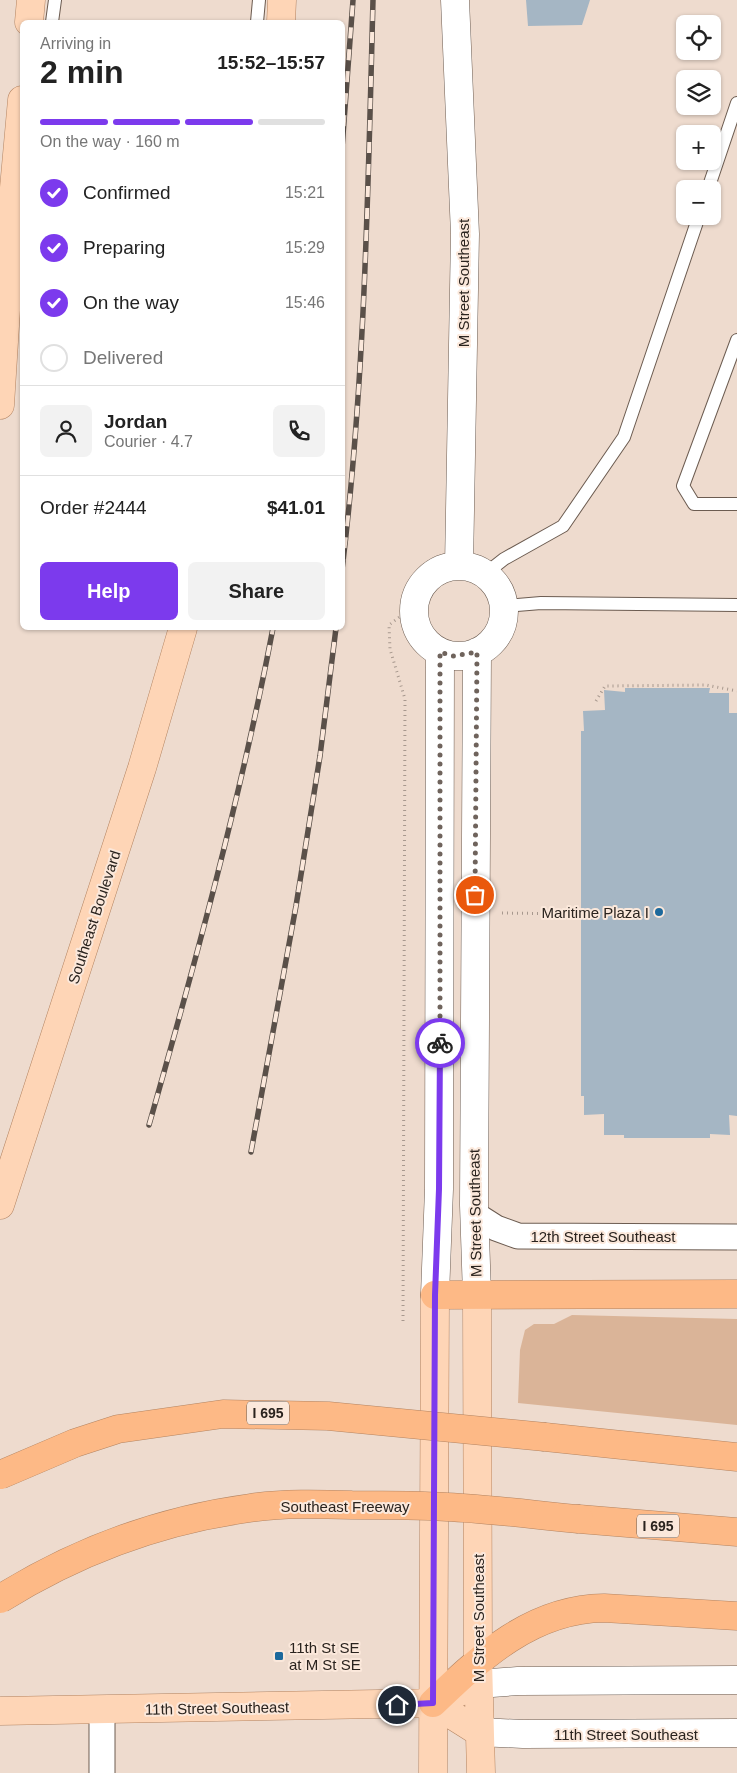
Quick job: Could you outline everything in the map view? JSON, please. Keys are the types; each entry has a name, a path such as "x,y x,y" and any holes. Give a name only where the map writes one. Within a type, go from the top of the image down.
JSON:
{"highway":[{"path":"435,1295 737,1294"},
{"name":"I 695","path":"0,1474 75,1443 118,1429 223,1414 328,1416 737,1457"},
{"name":"Southeast Freeway","path":"0,1599 70,1560 114,1542 155,1528 200,1516 252,1507 306,1504 447,1506 737,1532"},
{"path":"433,1703 478,1672 540,1621 575,1610 604,1608 737,1616"}],"main road":[{"path":"29,20 31,0"},
{"path":"281,20 282,0"},
{"path":"0,405 20,122"},
{"name":"Southeast Boulevard","path":"0,1205 142,768 182,630"},
{"path":"433,1773 435,1295"},
{"name":"M Street Southeast","path":"477,1295 478,1672 481,1773"},
{"name":"11th Street Southeast","path":"0,1711 433,1703 479,1732"}],"street":[{"name":"M Street Southeast","path":"455,0 465,234 459,566"},
{"path":"459,566 473,566 485,574 501,594 504,606 503,620 498,634 489,645 477,652 453,656 440,652 428,645 420,633 415,620 414,606 417,593 429,577 446,567 459,566"},
{"path":"435,1295 439,1179 440,652"},
{"name":"M Street Southeast","path":"477,652 474,1214 477,1295"},
{"name":"12th Street Southeast","path":"474,1214 496,1228 518,1236 737,1237"},
{"path":"478,1672 518,1681 737,1680"},
{"path":"102,1710 102,1773"},
{"name":"11th Street Southeast","path":"479,1732 523,1734 737,1733"}],"lane":[{"path":"52,20 55,0"},
{"path":"257,20 259,0"},
{"path":"711,180 737,103"},
{"path":"485,574 504,558 563,526 624,437 696,225"},
{"path":"4,357 20,280"},
{"path":"737,340 684,486 694,504 737,504"},
{"path":"504,606 541,603 737,605"}],"path":[{"path":"403,1321 405,699 390,649 389,625 414,606"},
{"path":"596,701 605,686 706,685 737,691"},
{"path":"502,913 576,914"}],"shaded area":[{"path":"572,1315 737,1319 737,1425 518,1403 520,1350 525,1330 534,1324 554,1324"}],"building":[{"path":"526,0 590,0 582,25 528,26"},
{"name":"Maritime Plaza I","path":"625,688 710,688 709,693 729,693 729,713 737,713 737,1116 729,1115 730,1135 710,1134 710,1138 624,1138 624,1135 604,1135 604,1114 584,1115 584,1096 581,1096 581,731 584,731 583,711 605,710 604,690 625,692"}],"railway":[{"path":"345,108 353,0"},
{"path":"345,543 361,357 373,0"},
{"path":"149,1125 217,878 247,753 273,630"},
{"path":"251,1152 296,906 320,756 336,630"}],"way so far":[{"path":"440,1043 440,652 453,656 465,656 477,652 475,895"}],"place":[{"name":"Maritime Plaza I","path":"659,912"},
{"name":"11th St SE at M St SE","path":"279,1656"}],"route":[{"path":"397,1705 433,1703 435,1295 439,1189 440,1043"}]}
